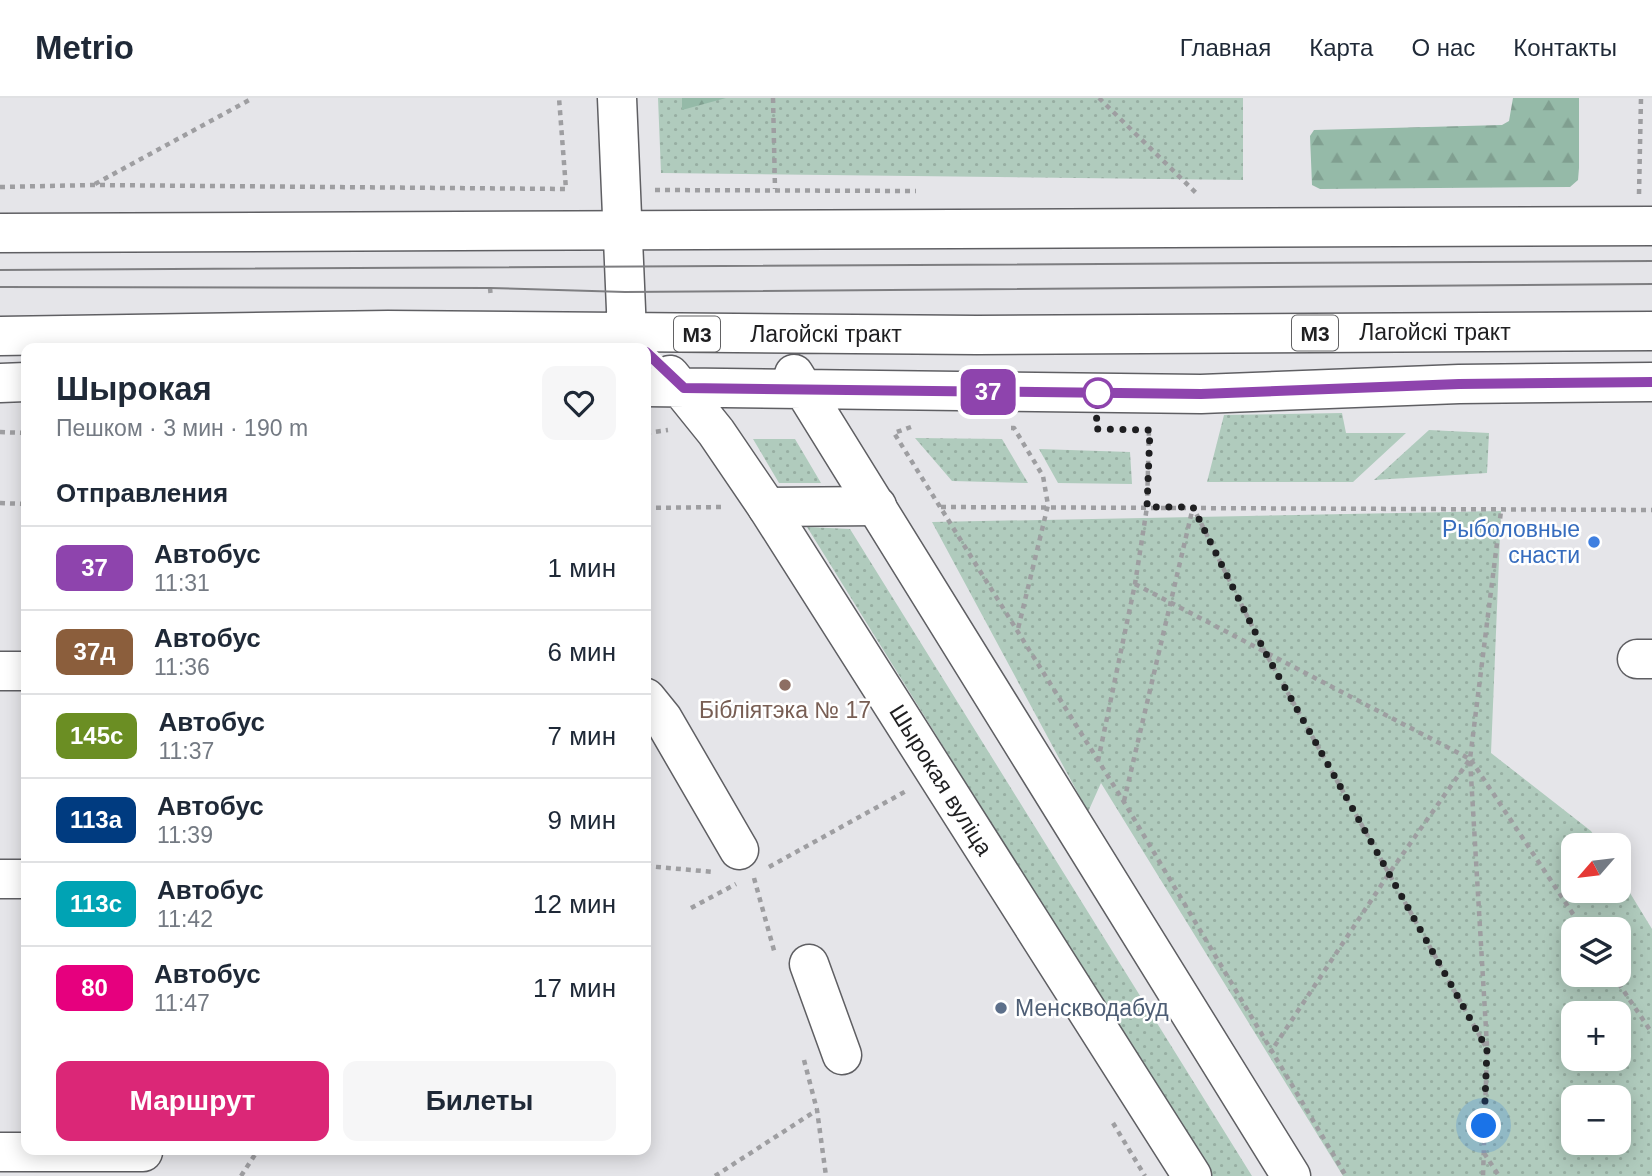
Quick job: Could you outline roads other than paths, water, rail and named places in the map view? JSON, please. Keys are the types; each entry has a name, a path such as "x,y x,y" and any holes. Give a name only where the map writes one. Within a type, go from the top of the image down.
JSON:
{"main road":[{"path":"617,98 623,229 638,343"},
{"path":"0,233 623,229 1645,212"},
{"name":"Лагойскі тракт","path":"0,336 388,330 620,343"},
{"name":"Лагойскі тракт","path":"651,343 768,334 1652,331"},
{"path":"768,334 832,431 1291,1176"},
{"name":"Шырокая вуліца","path":"651,356 684,388 767,507 1192,1176"},
{"path":"651,387 1201,394 1459,384 1652,382"},
{"path":"0,383 21,383"},
{"path":"832,431 830,419 834,408 843,400 865,390"},
{"path":"767,507 877,506"},
{"path":"0,671 21,671"},
{"path":"651,704 663,719 732,862"},
{"path":"0,879 21,879"},
{"path":"809,964 842,1055"},
{"path":"0,1152 21,1152"}],"tram line":[{"path":"0,270 1652,261"},
{"path":"0,287 490,288 625,292 1652,284"}],"place":[{"name":"Рыболовные снасти","path":"1594,542"},
{"name":"Бібліятэка № 17","path":"785,685"},
{"name":"Менскводабуд","path":"1001,1008"}]}
